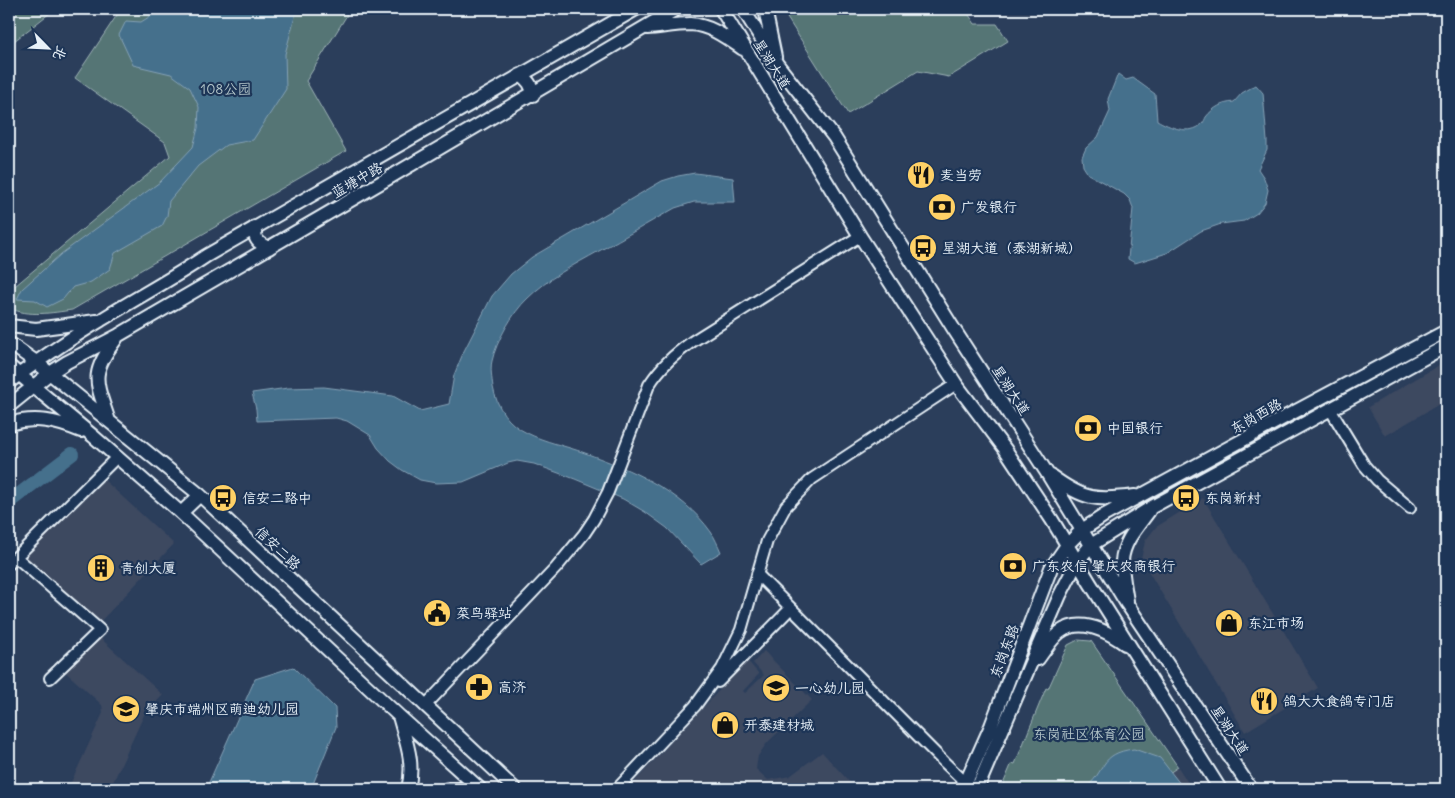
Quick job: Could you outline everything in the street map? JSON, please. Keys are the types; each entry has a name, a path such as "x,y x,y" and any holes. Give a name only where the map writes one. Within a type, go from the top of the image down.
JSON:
{"main road":[{"name":"蓝塘中路","path":"9,406 50,373 67,362 119,335 533,95 585,61 676,9"},
{"name":"星湖大道","path":"721,9 860,236 956,384 1004,449 1067,545 1220,789"},
{"name":"星湖大道","path":"743,9 777,64 834,137 955,331 1047,473 1127,604 1251,789"},
{"path":"765,9 777,64"},
{"name":"蓝塘中路","path":"14,378 101,320 255,227 631,10"},
{"path":"642,29 681,24 701,26 724,36 745,50"},
{"path":"520,75 528,80 532,87 533,95"},
{"path":"255,227 255,237 259,244 269,248"},
{"path":"9,326 36,329 101,320"},
{"name":"东岗西路","path":"1082,530 1144,494 1446,331"},
{"path":"109,420 98,390 96,376 103,356 119,335"},
{"name":"信安二路","path":"9,343 50,373 200,495 515,789"},
{"path":"1091,545 1152,507 1446,346"},
{"path":"9,366 14,378 34,386 181,513 480,789"},
{"path":"9,424 35,419 50,420 63,423 93,436"},
{"path":"1004,449 1018,445 1024,437"},
{"path":"1047,473 1072,490 1088,497 1108,499 1144,494"},
{"path":"181,513 200,495"},
{"path":"1127,604 1122,560 1124,552 1131,536 1152,507"},
{"name":"东岗东路","path":"971,787 991,726 1051,568 1067,545 1082,530"},
{"name":"东岗东路","path":"971,787 1024,680 1060,595 1078,562 1091,545"},
{"path":"1024,680 1051,641 1066,629 1080,626 1096,628 1113,635 1130,647"},
{"path":"399,716 411,760 412,774 408,789"},
{"path":"448,789 480,789"}],"street":[{"path":"425,706 570,552 594,519 608,492 649,385 659,369 671,357 693,341 860,236"},
{"path":"695,706 722,669 741,630 767,541 786,506 812,478 956,384"},
{"path":"1330,409 1364,465 1377,480 1410,508"},
{"path":"50,678 100,630 12,561 116,458"},
{"path":"1167,483 1174,495"},
{"path":"757,574 971,787"},
{"path":"617,789 791,608"}],"shaded area":[{"path":"162,9 297,9 285,54 286,89 253,140 226,145 198,166 169,201 167,216 162,226 115,253 110,269 91,282 73,287 63,299 47,307 35,300 17,299 22,289 61,254 160,182 193,147 198,128 199,107 190,88 171,74 133,65 119,35 126,21 141,22"},
{"path":"1118,74 1126,80 1133,78 1155,94 1157,120 1173,128 1186,130 1197,128 1215,108 1234,102 1242,93 1256,85 1263,93 1267,141 1267,150 1258,169 1264,178 1268,190 1265,203 1257,213 1244,221 1221,224 1201,231 1167,253 1135,263 1128,259 1133,208 1130,200 1124,194 1088,174 1083,166 1082,157 1086,148 1098,137 1110,111 1108,99"},
{"path":"695,173 733,178 735,202 694,202 675,208 552,278 527,299 511,319 497,345 491,371 497,402 504,414 514,425 541,439 585,453 637,474 670,493 699,517 711,532 721,552 701,564 667,528 645,512 623,499 534,464 517,461 463,482 436,483 420,480 402,470 378,448 370,435 347,421 336,418 257,421 252,393 288,388 324,387 393,396 420,411 449,404 454,375 464,351 492,296 511,274 532,257 662,181"},
{"path":"1446,361 1446,400 1385,436 1368,407"},
{"path":"102,478 174,544 98,624 24,557"},
{"name":"东江市场","path":"1203,498 1318,688 1245,732 1141,559 1145,541 1156,527"},
{"name":"肇庆市端州区萌迪幼儿园","path":"97,635 163,695 144,715 110,789 68,789 103,713 102,705 62,669"},
{"name":"开泰建材城","path":"764,651 812,700 767,743 758,756 756,769 768,780 790,776 822,752 856,789 628,789 747,660 759,674 743,691 745,693 764,675 753,663"},
{"path":"293,667 335,708 336,727 311,789 206,789 255,679"},
{"path":"1134,749 1160,758 1184,789 1150,789 1144,786 1136,789 1084,789 1091,783 1108,759 1122,751"},
{"path":"1178,767 1192,789 1145,789"}],"green space":[{"path":"9,9 55,9 9,45"},
{"name":"108公园","path":"121,9 343,9 347,15 306,81 346,151 72,310 40,314 17,311 9,308 9,291 170,156 165,142 75,78"},
{"path":"784,9 965,9 975,24 997,24 1008,41 949,77 918,71 848,114 784,13"},
{"name":"东岗社区体育公园","path":"1078,640 1091,641 1178,767 1145,789 1001,789 1012,763 1015,764 1046,688 1048,689 1068,645"}],"waterway":[{"path":"9,502 72,454"}],"place":[{"name":"麦当劳","path":"921,175"},
{"name":"广发银行","path":"942,207"},
{"name":"星湖大道（泰湖新城）","path":"923,248"},
{"name":"中国银行","path":"1088,428"},
{"name":"信安二路中","path":"223,498"},
{"name":"东岗新村","path":"1186,498"},
{"name":"广东农信 肇庆农商银行","path":"1013,566"},
{"name":"青创大厦","path":"101,568"},
{"name":"菜鸟驿站","path":"437,613"},
{"name":"东江市场","path":"1229,623"},
{"name":"高济","path":"479,687"},
{"name":"一心幼儿园","path":"776,688"},
{"name":"鸽大大食鸽专门店","path":"1264,701"},
{"name":"肇庆市端州区萌迪幼儿园","path":"126,709"},
{"name":"开泰建材城","path":"725,725"}]}
